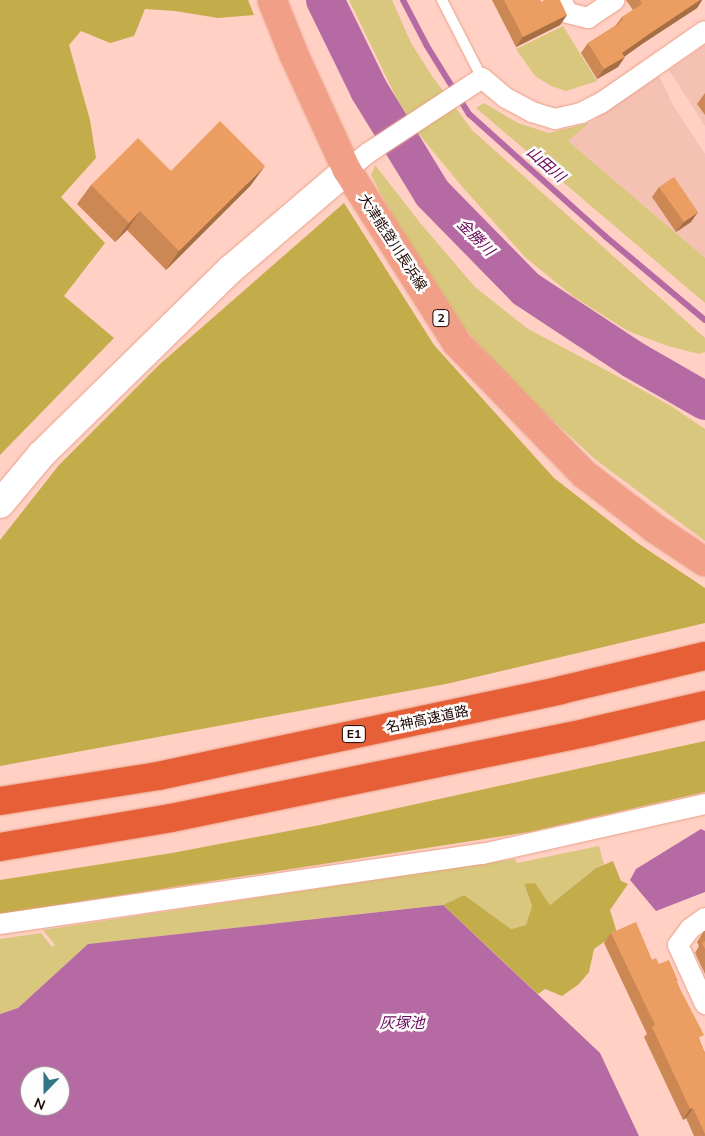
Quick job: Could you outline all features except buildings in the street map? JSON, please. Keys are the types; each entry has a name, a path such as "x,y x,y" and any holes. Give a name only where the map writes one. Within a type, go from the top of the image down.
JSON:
{"highway":[{"name":"名神高速道路","path":"0,801 158,776 561,690 705,656"},
{"path":"0,847 181,816 588,732 705,705"}],"main road":[{"name":"大津能登川長浜線","path":"272,0 294,55 347,170 456,342 584,474 654,528 705,562"}],"street":[{"path":"561,0 568,13 588,18 615,0"},
{"path":"0,504 48,448 231,269 368,153 477,81 532,112 555,119 581,113 601,103 705,31"},
{"path":"0,924 482,854 705,804"},
{"path":"705,918 690,929 678,945 705,1004"}],"lane":[{"path":"442,0 477,81"}],"shaded area":[{"path":"0,0 248,0 254,15 218,18 175,11 145,9 134,36 110,43 81,31 69,45 90,120 96,158 61,197 105,243 64,296 114,338 0,455"},
{"path":"349,0 392,0 411,43 432,76 472,130 705,338 705,352 699,354 668,346 628,331 574,297 525,257 459,183 418,133 398,101"},
{"path":"563,26 597,81 566,91 551,86 535,76 516,49"},
{"path":"705,45 705,126 669,70"},
{"path":"659,76 673,105 705,154 705,258 568,141 589,123"},
{"path":"484,103 518,123 549,133 589,123 568,141 705,258 705,303 476,108"},
{"path":"375,165 421,224 475,287 528,329 671,406 705,429 705,541 596,460 517,387 460,323 403,235 371,175"},
{"path":"344,203 434,345 554,478 639,544 705,588 705,623 446,684 0,766 0,540 59,465 160,364"},
{"path":"705,741 705,792 529,832 0,914 0,880 172,853 320,825"},
{"path":"599,846 604,864 596,868 550,905 535,883 524,885 532,906 526,925 511,929 464,895 443,905 88,944 18,1008 0,1014 0,939 41,933 52,947 55,945 43,930 515,859 517,863"},
{"path":"613,861 621,881 628,884 610,910 617,933 594,949 589,972 579,984 562,996 545,989 538,994 443,905 464,895 511,929 526,925 532,906 524,884 535,883 550,905 596,868"}],"water":[{"path":"701,829 705,831 705,892 656,911 630,880 636,869"},
{"name":"灰塚池","path":"443,905 600,1053 639,1136 0,1136 0,1014 18,1008 88,944"}],"waterway":[{"name":"金勝川","path":"325,0 369,90 432,193 526,289 632,359 705,401"},
{"name":"山田川","path":"403,0 427,46 469,114 606,237 705,320"}]}
